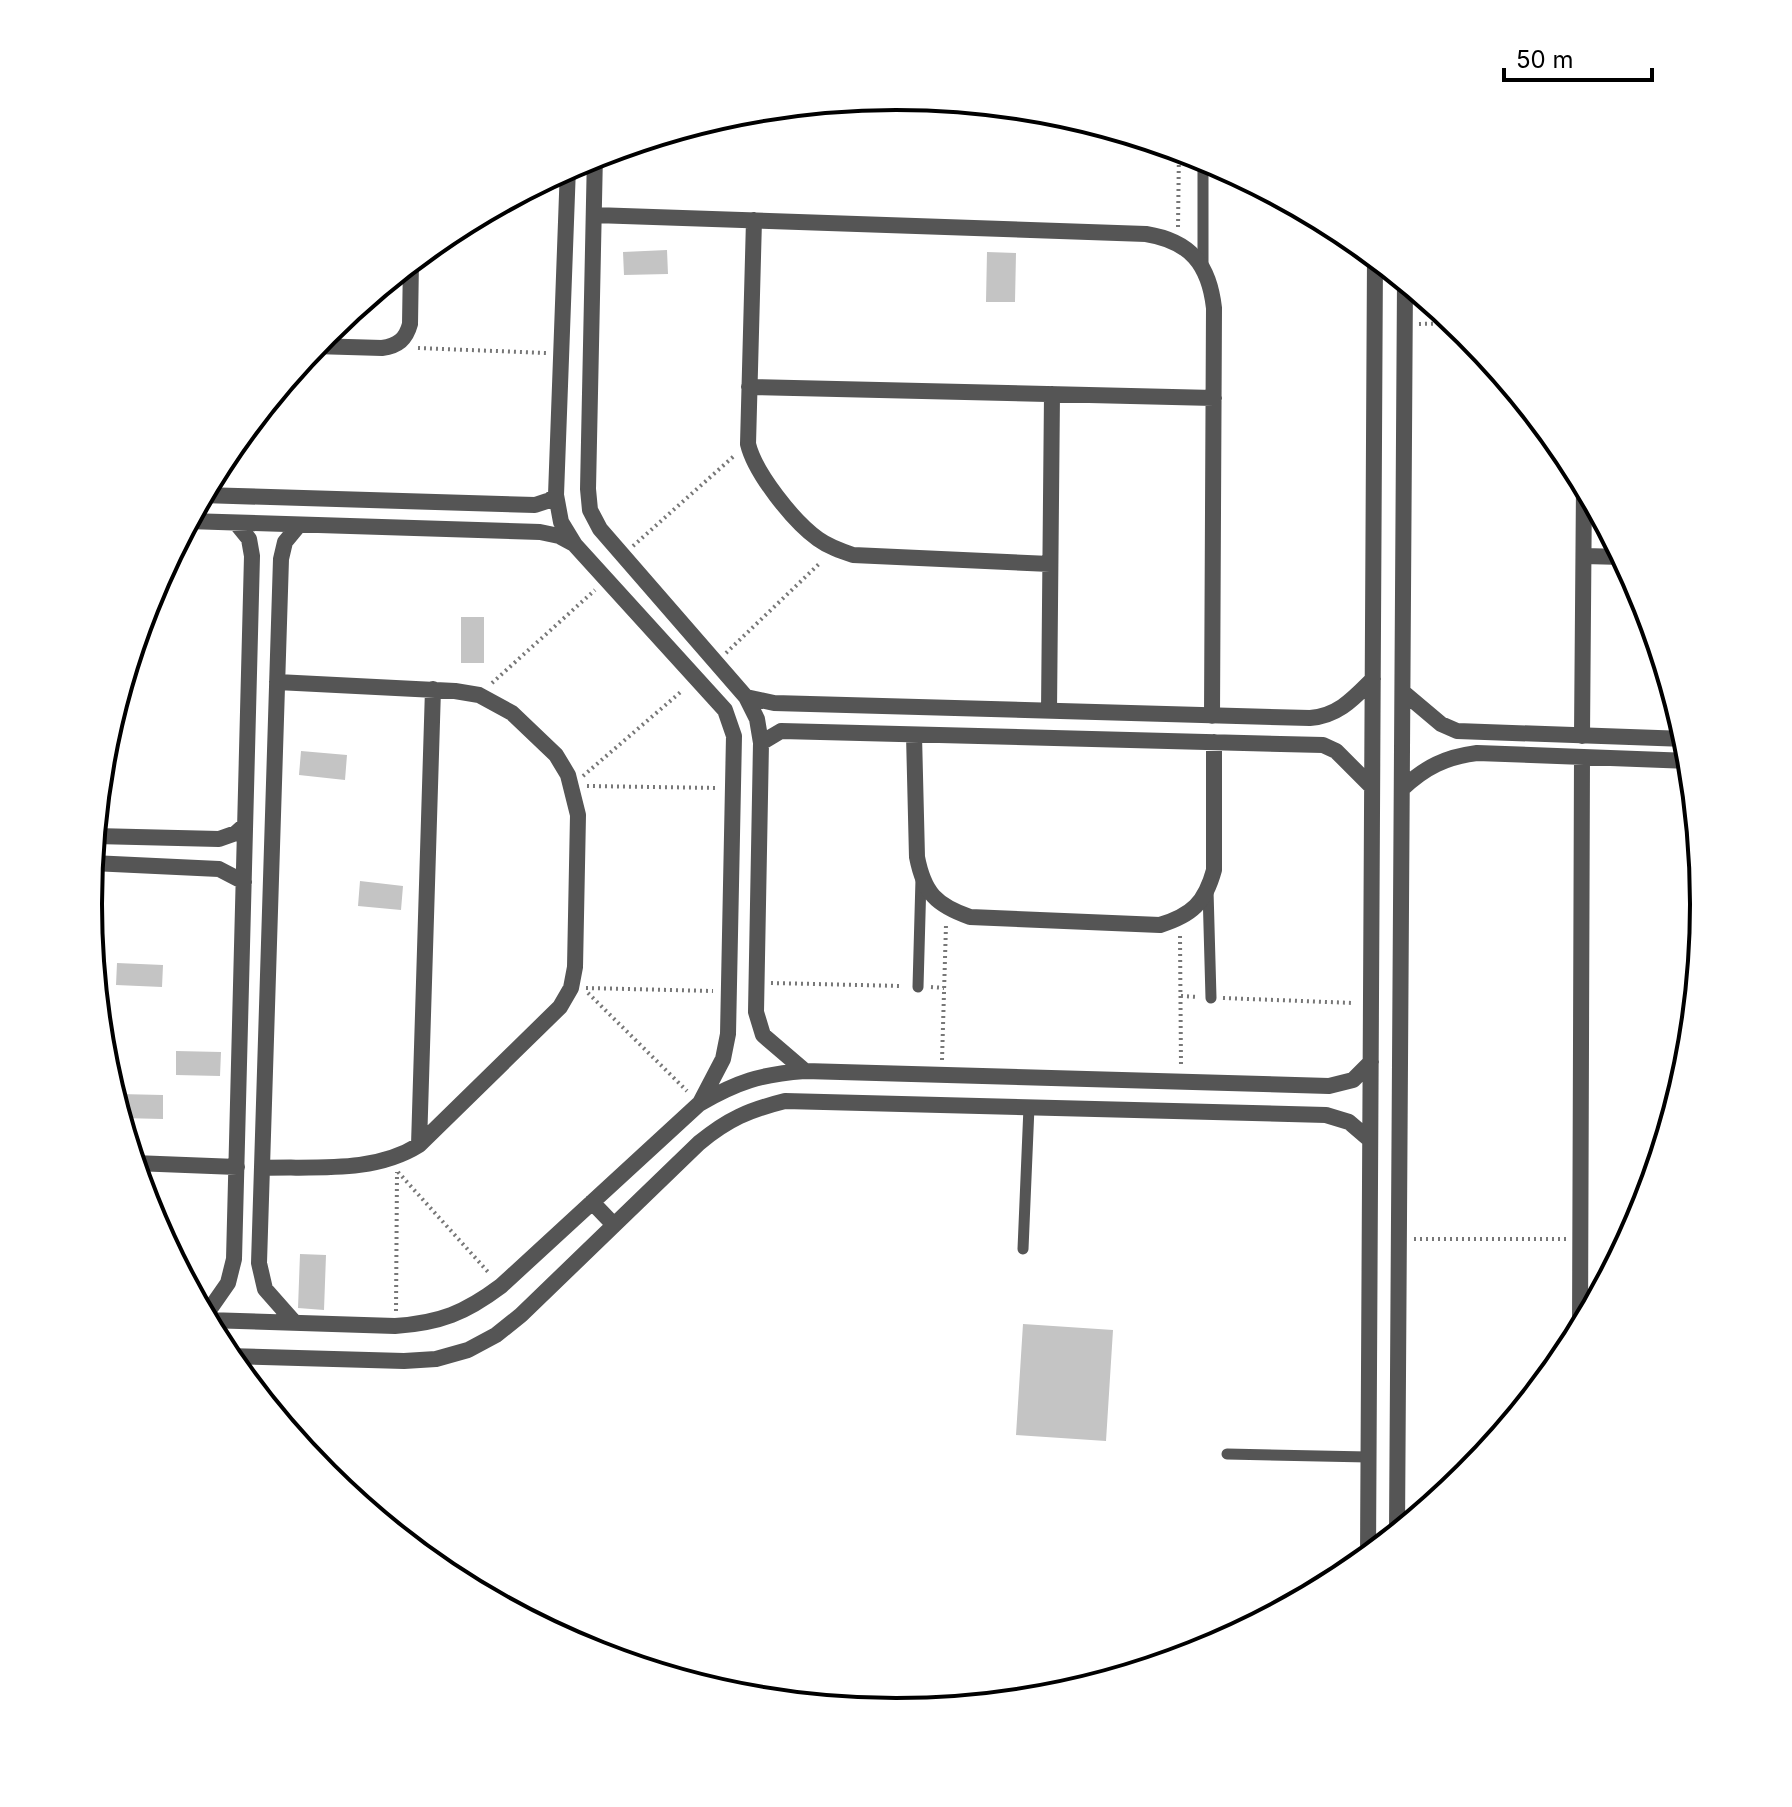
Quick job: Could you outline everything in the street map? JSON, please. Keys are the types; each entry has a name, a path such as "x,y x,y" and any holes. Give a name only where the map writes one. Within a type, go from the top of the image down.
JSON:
{"street":[{"path":"595,169 588,500 594,520 746,697 757,719 761,743 756,1012 763,1035 805,1071"},
{"path":"567,181 556,495 561,522 575,545 725,710 733,726 726,1047 718,1070 699,1104"},
{"path":"594,215 1146,234 1162,236 1178,243 1203,267 1212,287 1214,308 1212,716"},
{"path":"754,220 748,444 751,458 767,483 810,532 834,549 853,555 1050,564"},
{"path":"1368,1541 1375,271"},
{"path":"331,346 392,347 401,342 408,334 410,324 411,276"},
{"path":"1397,1518 1405,295"},
{"path":"749,387 1214,398"},
{"path":"1049,711 1052,394"},
{"path":"215,495 535,505 556,495"},
{"path":"1582,736 1584,507"},
{"path":"200,521 540,532 559,536 575,545"},
{"path":"213,1308 232,1272 237,1167 252,547 236,523"},
{"path":"295,1323 265,1289 260,1276 281,559 285,542 299,525"},
{"path":"1584,556 1610,557"},
{"path":"746,697 774,703 1310,718 1325,717 1339,711 1373,679"},
{"path":"262,1168 368,1164 397,1157 419,1145 560,1007 571,988 575,967 578,815 573,785 556,755 512,713 479,695 433,689 277,682"},
{"path":"419,1145 433,689"},
{"path":"1403,692 1441,724 1457,731 1673,739"},
{"path":"1308,744 1310,718"},
{"path":"761,743 781,731 1323,745 1336,751 1372,787"},
{"path":"1477,753 1478,733"},
{"path":"914,735 917,857 921,877 931,895 946,908 970,917 1160,925 1180,919 1196,906 1208,890 1214,870 1214,742"},
{"path":"1402,789 1417,774 1436,763 1477,753 1677,761"},
{"path":"1582,757 1580,1239 1586,1296"},
{"path":"106,836 219,839 236,833 245,825"},
{"path":"104,864 219,869 244,882"},
{"path":"1371,955 1401,955"},
{"path":"220,1319 395,1326 424,1324 452,1317 478,1304 501,1286 699,1104 732,1085 768,1074 805,1071 1329,1086 1353,1080 1371,1062"},
{"path":"244,1356 404,1361 436,1359 468,1350 496,1335 521,1315 699,1143 724,1123 753,1109 785,1101 1326,1115 1349,1122 1370,1140"},
{"path":"146,1163 237,1167"},
{"path":"592,1202 614,1225"}],"lane":[{"path":"1203,171 1203,267"},
{"path":"918,987 921,877"},
{"path":"1208,890 1211,998"},
{"path":"1023,1249 1029,1107"},
{"path":"1227,1454 1368,1457"}],"path":[{"path":"1178,243 1179,162"},
{"path":"1405,324 1437,323"},
{"path":"392,347 561,354"},
{"path":"622,555 748,444"},
{"path":"716,663 834,549"},
{"path":"479,695 607,579"},
{"path":"573,785 697,678"},
{"path":"573,785 733,788"},
{"path":"942,1074 946,908"},
{"path":"1180,919 1182,1082"},
{"path":"757,982 944,988"},
{"path":"699,1104 584,988 728,991"},
{"path":"1181,996 1371,1003"},
{"path":"395,1326 397,1170 501,1286"},
{"path":"1399,1240 1580,1239"}],"building":[{"path":"667,250 668,274 624,275 623,252"},
{"path":"987,252 1016,253 1015,302 986,302"},
{"path":"461,617 484,617 484,663 461,663"},
{"path":"301,751 347,755 345,780 299,775"},
{"path":"360,881 403,886 401,910 358,906"},
{"path":"117,963 163,965 162,987 116,985"},
{"path":"176,1051 221,1052 220,1076 176,1075"},
{"path":"126,1094 163,1095 163,1119 132,1118"},
{"path":"300,1254 326,1255 324,1310 298,1308"},
{"path":"1023,1324 1113,1330 1106,1441 1016,1435"}]}
